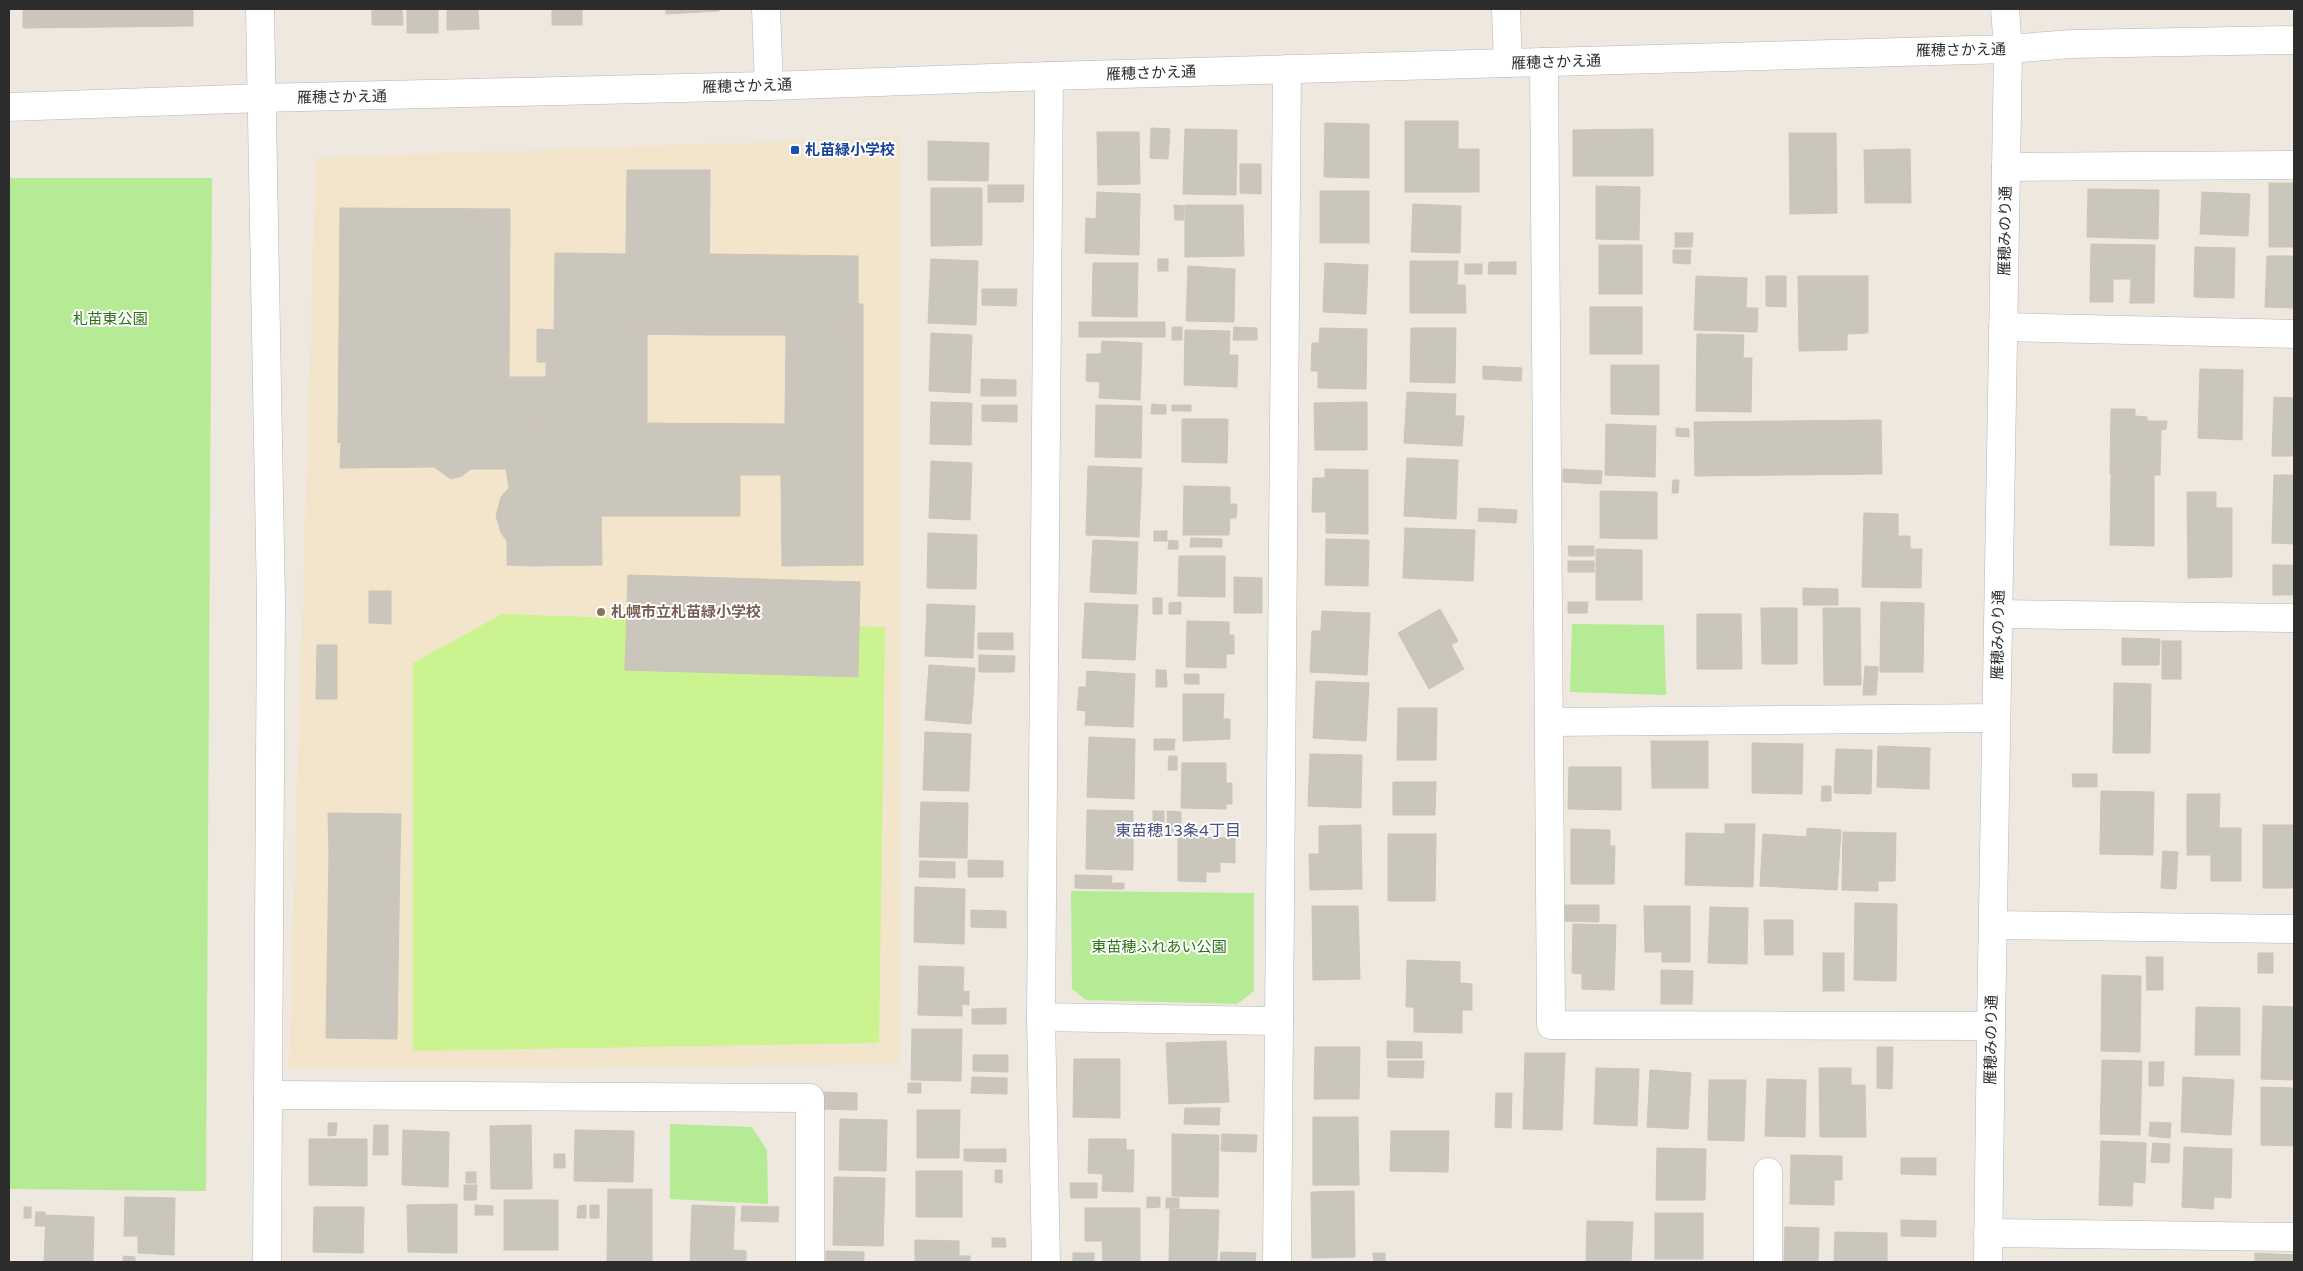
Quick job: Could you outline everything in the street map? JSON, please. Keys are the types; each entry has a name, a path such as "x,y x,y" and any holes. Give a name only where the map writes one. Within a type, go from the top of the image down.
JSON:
{"street":[{"path":"260,9 271,601 267,1262"},
{"path":"766,9 769,86"},
{"path":"1506,9 1508,63"},
{"name":"雁穂みのり通","path":"1988,1262 1990,1026 2008,49 2005,9"},
{"name":"雁穂さかえ通","path":"9,107 261,98 769,86 1049,76 2008,49 2071,44 2294,40"},
{"path":"1544,62 1551,1025 1990,1026"},
{"path":"1277,1262 1287,69"},
{"path":"1046,1262 1041,1017 1049,76"},
{"path":"2006,168 2294,165"},
{"path":"2003,327 2294,334"},
{"path":"1999,614 2294,618"},
{"path":"1550,722 1996,718"},
{"path":"1993,925 2294,929"},
{"path":"1041,1017 1279,1021"},
{"path":"269,1095 810,1098 810,1262"},
{"path":"1768,1172 1768,1262"},
{"path":"1988,1233 2294,1237"}],"shaded area":[{"name":"札幌市立札苗緑小学校","path":"900,137 900,1065 289,1069 316,158"}],"green space":[{"name":"札苗東公園","path":"9,178 212,178 206,1191 9,1189"},
{"path":"502,614 885,627 879,1043 413,1051 413,663"},
{"path":"1572,624 1664,625 1666,695 1570,692"},
{"name":"東苗穂ふれあい公園","path":"1071,891 1254,893 1254,991 1237,1004 1086,1000 1072,989"},
{"path":"670,1124 752,1127 767,1150 768,1204 670,1199"}],"building":[{"path":"23,9 193,9 193,26 23,28"},
{"path":"372,9 402,9 403,25 372,25"},
{"path":"407,9 438,9 438,33 407,33"},
{"path":"447,9 478,9 479,29 447,30"},
{"path":"552,9 582,9 582,25 552,25"},
{"path":"666,9 719,9 719,11 666,14"},
{"path":"1405,121 1458,121 1458,149 1479,149 1479,192 1405,192"},
{"path":"1325,123 1369,124 1369,178 1324,177"},
{"path":"1151,128 1170,129 1168,159 1150,158"},
{"path":"1185,129 1237,130 1236,195 1183,194"},
{"path":"1653,129 1653,176 1573,176 1573,130"},
{"path":"1097,132 1139,132 1140,184 1098,185"},
{"path":"1789,133 1836,133 1837,213 1790,214"},
{"path":"928,141 989,143 988,181 928,180"},
{"path":"1910,149 1911,203 1865,203 1864,150"},
{"path":"1240,164 1261,164 1261,194 1240,193"},
{"path":"627,170 710,170 709,335 625,334"},
{"path":"2269,183 2294,183 2294,247 2269,247"},
{"path":"988,185 1024,185 1023,202 988,202"},
{"path":"1596,186 1640,187 1639,240 1596,239"},
{"path":"931,188 982,188 982,245 931,246"},
{"path":"2088,189 2159,190 2158,239 2087,237"},
{"path":"1320,191 1369,191 1369,243 1320,243"},
{"path":"1097,192 1140,194 1139,255 1085,253 1086,218 1096,219"},
{"path":"2202,192 2250,194 2248,236 2200,234"},
{"path":"1413,204 1461,206 1460,253 1411,252"},
{"path":"1174,205 1184,206 1184,220 1175,220"},
{"path":"1185,205 1243,205 1244,256 1185,257"},
{"path":"340,208 510,209 509,377 546,377 546,362 537,362 537,329 554,330 553,422 531,423 532,453 521,495 530,527 530,566 507,565 507,541 501,533 496,516 501,497 509,488 506,469 471,469 462,476 451,479 434,467 340,468 341,442 338,443"},
{"path":"1675,233 1693,233 1692,247 1675,247"},
{"path":"2091,244 2155,245 2154,303 2130,303 2131,279 2113,279 2113,302 2090,302"},
{"path":"1599,245 1642,245 1642,294 1599,294"},
{"path":"2195,247 2235,248 2234,298 2194,297"},
{"path":"1673,250 1691,250 1690,264 1673,263"},
{"path":"555,253 626,254 624,423 785,424 786,335 709,335 710,254 858,256 858,304 846,304 846,313 836,323 835,334 863,334 863,565 782,566 781,475 740,475 740,516 601,516 602,565 530,566 530,527 521,495 532,453 531,423 553,422"},
{"path":"2267,256 2294,256 2294,308 2265,307"},
{"path":"931,259 978,261 976,325 928,323"},
{"path":"1158,259 1168,259 1168,271 1158,271"},
{"path":"1410,261 1458,261 1457,285 1465,285 1466,313 1410,313"},
{"path":"1489,262 1516,262 1516,274 1488,274"},
{"path":"1093,263 1138,263 1137,317 1092,316"},
{"path":"1325,263 1368,265 1366,314 1323,312"},
{"path":"1465,264 1482,264 1482,274 1465,274"},
{"path":"1188,266 1235,269 1234,322 1186,321"},
{"path":"1696,276 1747,278 1746,308 1758,308 1757,332 1694,330"},
{"path":"1766,276 1786,276 1786,307 1766,306"},
{"path":"1798,276 1868,276 1868,333 1847,334 1847,350 1799,351"},
{"path":"982,289 1017,289 1016,306 982,305"},
{"path":"846,304 863,304 863,334 835,334 836,323 846,313"},
{"path":"1590,307 1642,307 1642,354 1590,354"},
{"path":"1079,322 1165,322 1165,337 1079,337"},
{"path":"1172,327 1182,327 1182,340 1172,340"},
{"path":"1234,327 1257,328 1257,340 1233,340"},
{"path":"1320,328 1367,329 1366,389 1318,388 1318,371 1311,371 1312,343 1319,343"},
{"path":"1411,328 1456,328 1455,383 1410,382"},
{"path":"1185,330 1230,331 1229,355 1238,355 1237,387 1184,385"},
{"path":"931,333 972,335 970,393 929,391"},
{"path":"625,334 647,334 647,423 624,423"},
{"path":"1697,334 1744,335 1743,358 1752,358 1751,412 1696,411"},
{"path":"1102,341 1142,343 1140,400 1099,398 1100,382 1086,381 1087,354 1101,354"},
{"path":"1611,365 1659,365 1659,415 1611,414"},
{"path":"1483,366 1522,368 1521,381 1483,379"},
{"path":"2200,369 2243,370 2242,440 2198,438"},
{"path":"981,379 1016,380 1016,396 981,396"},
{"path":"1407,392 1456,394 1455,416 1464,416 1462,446 1404,443"},
{"path":"2274,397 2294,398 2294,456 2272,456"},
{"path":"931,402 972,403 971,445 930,444"},
{"path":"1367,402 1367,450 1315,450 1314,403"},
{"path":"1152,404 1166,405 1166,414 1151,414"},
{"path":"982,405 1017,405 1017,422 982,421"},
{"path":"1096,405 1142,406 1141,458 1095,457"},
{"path":"1172,405 1191,405 1191,411 1172,411"},
{"path":"2111,409 2135,409 2135,416 2147,417 2147,421 2167,421 2166,429 2161,430 2160,475 2110,474"},
{"path":"1182,419 1228,419 1227,463 1182,462"},
{"path":"1881,420 1882,474 1695,476 1694,422"},
{"path":"1606,424 1656,426 1655,477 1605,475"},
{"path":"1676,428 1689,429 1689,437 1676,436"},
{"path":"1407,458 1458,460 1456,519 1404,516"},
{"path":"931,461 972,463 970,520 929,518"},
{"path":"1088,466 1142,468 1139,537 1086,535"},
{"path":"1325,469 1368,470 1368,534 1326,533 1326,512 1312,512 1313,478 1325,478"},
{"path":"1563,469 1602,471 1601,484 1563,482"},
{"path":"2111,475 2154,475 2154,546 2110,545"},
{"path":"2274,475 2294,475 2294,544 2272,543"},
{"path":"1673,480 1679,480 1678,493 1672,493"},
{"path":"1184,486 1230,487 1230,504 1237,504 1236,518 1230,518 1229,535 1183,535"},
{"path":"1600,491 1657,492 1657,539 1600,538"},
{"path":"2187,492 2216,492 2216,508 2232,508 2232,577 2188,578"},
{"path":"1479,508 1517,510 1516,523 1478,521"},
{"path":"1864,513 1898,514 1898,536 1910,536 1910,549 1922,549 1921,588 1862,587"},
{"path":"1405,528 1475,530 1473,581 1403,578"},
{"path":"1154,531 1167,531 1167,541 1154,541"},
{"path":"928,533 977,535 976,589 927,588"},
{"path":"1191,538 1222,539 1222,547 1190,547"},
{"path":"1326,539 1369,540 1368,586 1325,585"},
{"path":"1093,540 1138,542 1136,594 1090,592"},
{"path":"1169,540 1178,541 1178,549 1168,549"},
{"path":"1568,546 1594,546 1594,556 1569,556"},
{"path":"1596,549 1642,550 1642,600 1596,600"},
{"path":"1179,556 1225,556 1225,597 1178,596"},
{"path":"1568,561 1594,561 1594,572 1568,572"},
{"path":"2273,565 2294,565 2294,595 2273,595"},
{"path":"628,575 860,582 858,677 625,670"},
{"path":"1234,577 1262,578 1262,613 1234,613"},
{"path":"1803,588 1838,589 1838,605 1803,605"},
{"path":"369,591 391,591 391,624 369,623"},
{"path":"1153,598 1162,598 1162,614 1153,614"},
{"path":"1181,602 1181,614 1169,614 1169,603"},
{"path":"1568,602 1588,602 1587,613 1568,613"},
{"path":"1881,602 1924,603 1923,672 1880,672"},
{"path":"1085,603 1138,605 1135,660 1082,658"},
{"path":"927,604 975,606 973,658 925,656"},
{"path":"1761,608 1797,608 1797,664 1762,664"},
{"path":"1823,608 1860,608 1861,685 1824,685"},
{"path":"1440,609 1458,641 1451,645 1464,669 1429,689 1398,633"},
{"path":"1322,611 1370,613 1367,675 1310,672 1312,631 1321,631"},
{"path":"1697,614 1741,614 1742,669 1697,669"},
{"path":"1187,621 1229,622 1229,635 1234,635 1234,654 1226,654 1226,668 1186,667"},
{"path":"978,633 1013,633 1013,650 978,649"},
{"path":"2122,638 2160,639 2159,665 2122,665"},
{"path":"2162,641 2181,641 2181,679 2162,679"},
{"path":"317,645 337,645 337,699 316,699"},
{"path":"979,655 1015,656 1014,672 979,672"},
{"path":"929,665 975,668 971,724 925,720"},
{"path":"1865,666 1878,667 1876,695 1863,695"},
{"path":"1156,670 1166,670 1167,687 1156,687"},
{"path":"1087,671 1135,674 1133,727 1085,725 1086,711 1077,710 1079,687 1086,687"},
{"path":"1184,674 1199,674 1199,684 1185,684"},
{"path":"1316,681 1369,683 1366,741 1313,738"},
{"path":"2114,683 2151,684 2150,753 2113,753"},
{"path":"1183,694 1224,694 1223,719 1230,719 1230,739 1183,741"},
{"path":"1398,708 1437,708 1436,760 1397,760"},
{"path":"925,732 971,734 969,791 923,790"},
{"path":"1089,737 1135,739 1134,799 1087,797"},
{"path":"1154,739 1175,739 1174,750 1154,750"},
{"path":"1651,741 1708,741 1708,788 1652,788"},
{"path":"1752,743 1803,744 1802,794 1752,793"},
{"path":"1878,746 1930,748 1929,789 1877,787"},
{"path":"1836,749 1872,750 1871,794 1834,793"},
{"path":"1310,754 1362,755 1361,808 1308,806"},
{"path":"1169,756 1177,756 1177,770 1168,770"},
{"path":"1182,763 1226,763 1226,783 1232,783 1232,804 1226,804 1226,809 1181,808"},
{"path":"1569,767 1621,767 1621,810 1568,809"},
{"path":"2072,774 2097,774 2097,787 2073,787"},
{"path":"1393,782 1436,782 1435,815 1393,815"},
{"path":"1822,786 1831,786 1831,801 1821,801"},
{"path":"2101,791 2154,792 2153,855 2100,854"},
{"path":"2187,794 2220,794 2219,828 2241,828 2241,881 2211,881 2211,855 2187,855"},
{"path":"921,802 968,803 967,858 919,857"},
{"path":"1087,810 1133,811 1133,870 1086,869"},
{"path":"1153,811 1164,811 1164,822 1153,822"},
{"path":"1167,811 1181,812 1181,834 1168,834"},
{"path":"328,813 401,814 400,855 329,855"},
{"path":"1725,824 1755,824 1753,887 1685,885 1686,833 1725,834"},
{"path":"1361,825 1362,889 1310,890 1309,854 1319,854 1319,826"},
{"path":"2263,825 2294,825 2294,888 2263,888"},
{"path":"1807,828 1841,830 1837,890 1760,886 1763,834 1807,837"},
{"path":"1571,829 1610,830 1610,846 1615,846 1614,884 1571,884"},
{"path":"1843,832 1896,833 1895,881 1878,881 1878,891 1842,890"},
{"path":"1388,834 1436,834 1435,901 1388,901"},
{"path":"1178,837 1235,838 1235,863 1220,862 1220,872 1206,872 1206,882 1178,881"},
{"path":"2163,851 2178,852 2176,889 2161,888"},
{"path":"329,855 400,855 397,1039 326,1038"},
{"path":"968,860 1003,861 1003,877 968,877"},
{"path":"920,861 955,862 955,878 919,877"},
{"path":"1075,875 1112,876 1111,889 1075,888"},
{"path":"1113,883 1124,883 1124,889 1112,889"},
{"path":"915,887 965,889 964,944 914,942"},
{"path":"1855,903 1897,904 1896,981 1854,980"},
{"path":"1564,905 1599,905 1599,922 1563,921"},
{"path":"1312,906 1358,906 1360,979 1313,980"},
{"path":"1644,906 1690,906 1690,962 1662,962 1662,952 1645,952"},
{"path":"1710,907 1748,908 1747,964 1708,963"},
{"path":"971,910 1006,911 1006,928 971,927"},
{"path":"1764,920 1793,920 1793,955 1765,955"},
{"path":"1573,924 1616,925 1614,990 1582,989 1582,974 1572,973"},
{"path":"1823,953 1844,953 1844,991 1823,991"},
{"path":"2258,953 2273,953 2273,973 2258,973"},
{"path":"2146,957 2163,957 2163,990 2147,990"},
{"path":"1407,960 1460,962 1460,983 1472,984 1472,1010 1462,1010 1462,1033 1414,1032 1414,1007 1406,1007"},
{"path":"919,966 964,967 963,992 969,991 969,1005 962,1004 962,1016 918,1015"},
{"path":"1661,970 1693,971 1692,1004 1661,1004"},
{"path":"2102,975 2141,976 2140,1052 2101,1051"},
{"path":"2263,1006 2294,1007 2294,1080 2261,1079"},
{"path":"2196,1007 2240,1008 2240,1055 2195,1055"},
{"path":"1006,1008 1006,1024 972,1024 972,1009"},
{"path":"912,1029 962,1029 961,1081 911,1080"},
{"path":"1226,1041 1229,1102 1169,1104 1166,1043"},
{"path":"1387,1041 1422,1042 1422,1058 1387,1058"},
{"path":"1315,1047 1360,1047 1359,1099 1314,1099"},
{"path":"1877,1047 1893,1047 1892,1089 1877,1088"},
{"path":"1525,1053 1565,1053 1562,1130 1523,1129"},
{"path":"973,1055 1008,1055 1008,1072 973,1071"},
{"path":"1074,1059 1120,1059 1120,1118 1073,1117"},
{"path":"2102,1060 2142,1061 2140,1135 2100,1134"},
{"path":"1388,1061 1424,1061 1423,1078 1388,1077"},
{"path":"2149,1062 2164,1062 2163,1086 2149,1086"},
{"path":"1596,1068 1639,1069 1637,1126 1594,1124"},
{"path":"1819,1068 1851,1068 1851,1085 1865,1085 1866,1137 1820,1137"},
{"path":"1650,1070 1691,1073 1688,1129 1647,1127"},
{"path":"972,1077 1007,1078 1007,1094 971,1093"},
{"path":"2183,1077 2234,1080 2231,1135 2181,1132"},
{"path":"1767,1079 1806,1080 1805,1137 1765,1136"},
{"path":"1709,1080 1746,1080 1744,1141 1708,1140"},
{"path":"908,1083 921,1083 921,1093 908,1093"},
{"path":"2261,1087 2294,1088 2294,1146 2261,1145"},
{"path":"822,1092 857,1093 857,1110 822,1109"},
{"path":"1496,1093 1512,1093 1511,1128 1495,1127"},
{"path":"1185,1108 1220,1108 1219,1125 1184,1124"},
{"path":"917,1110 960,1110 959,1158 917,1158"},
{"path":"1313,1117 1358,1117 1359,1185 1313,1185"},
{"path":"840,1119 887,1120 886,1171 839,1170"},
{"path":"2150,1122 2171,1123 2170,1138 2149,1136"},
{"path":"328,1123 337,1123 336,1135 328,1136"},
{"path":"374,1125 388,1125 388,1155 373,1155"},
{"path":"531,1125 532,1189 491,1189 490,1126"},
{"path":"403,1130 449,1132 448,1187 402,1185"},
{"path":"575,1130 634,1131 633,1182 574,1181"},
{"path":"1391,1131 1449,1131 1448,1172 1390,1171"},
{"path":"1172,1134 1219,1135 1218,1197 1172,1196"},
{"path":"1222,1134 1257,1135 1256,1152 1221,1151"},
{"path":"309,1139 367,1139 367,1186 309,1185"},
{"path":"1089,1139 1126,1139 1126,1150 1134,1150 1133,1192 1102,1191 1103,1174 1088,1173"},
{"path":"2101,1141 2146,1143 2145,1183 2133,1182 2132,1206 2099,1205"},
{"path":"2153,1143 2170,1144 2169,1163 2151,1162"},
{"path":"2184,1147 2232,1149 2231,1198 2214,1197 2213,1209 2182,1207"},
{"path":"1657,1148 1706,1149 1705,1200 1656,1200"},
{"path":"964,1149 1006,1149 1006,1162 964,1161"},
{"path":"554,1154 565,1154 565,1168 554,1168"},
{"path":"1791,1155 1842,1156 1842,1180 1834,1180 1834,1205 1790,1204"},
{"path":"1901,1158 1936,1158 1936,1175 1901,1174"},
{"path":"995,1170 1002,1170 1002,1183 995,1182"},
{"path":"916,1171 962,1171 962,1217 916,1217"},
{"path":"466,1172 476,1172 476,1183 466,1183"},
{"path":"834,1177 885,1178 883,1246 833,1245"},
{"path":"1070,1183 1097,1183 1097,1198 1071,1198"},
{"path":"464,1185 477,1185 476,1200 464,1200"},
{"path":"608,1189 652,1189 652,1262 607,1262"},
{"path":"1354,1191 1355,1257 1312,1258 1311,1192"},
{"path":"125,1197 175,1198 174,1255 138,1253 138,1236 124,1236"},
{"path":"1147,1197 1160,1197 1160,1207 1147,1208"},
{"path":"1166,1198 1179,1198 1179,1208 1166,1208"},
{"path":"504,1200 558,1200 558,1250 504,1250"},
{"path":"457,1204 457,1253 408,1252 407,1205"},
{"path":"475,1205 493,1206 493,1215 475,1215"},
{"path":"586,1205 586,1218 577,1218 578,1206"},
{"path":"590,1205 599,1205 599,1218 590,1218"},
{"path":"692,1205 735,1207 733,1250 746,1251 746,1262 690,1262"},
{"path":"742,1206 779,1207 778,1222 741,1221"},
{"path":"24,1207 31,1207 31,1218 24,1218"},
{"path":"314,1207 364,1207 363,1253 313,1252"},
{"path":"1085,1208 1140,1208 1140,1262 1103,1262 1102,1241 1085,1241"},
{"path":"1170,1209 1219,1210 1217,1262 1169,1262"},
{"path":"36,1212 45,1212 45,1226 35,1226"},
{"path":"1655,1213 1703,1213 1703,1259 1655,1259"},
{"path":"46,1215 94,1217 93,1262 44,1262"},
{"path":"1901,1220 1936,1221 1936,1237 1901,1236"},
{"path":"1587,1221 1633,1222 1631,1262 1586,1262"},
{"path":"1785,1227 1819,1228 1818,1262 1784,1262"},
{"path":"1835,1232 1887,1233 1887,1262 1834,1262"},
{"path":"992,1238 1005,1238 1006,1247 992,1247"},
{"path":"915,1240 959,1241 959,1256 970,1256 970,1262 915,1262"},
{"path":"826,1251 864,1252 864,1262 826,1262"},
{"path":"1221,1252 1256,1253 1255,1262 1220,1262"},
{"path":"1073,1253 1094,1253 1094,1262 1073,1262"},
{"path":"1373,1253 1385,1253 1385,1262 1374,1262"},
{"path":"2255,1253 2294,1255 2294,1262 2255,1262"},
{"path":"123,1256 135,1257 135,1262 123,1262"}],"place":[{"name":"札苗緑小学校","path":"795,150"},
{"name":"札幌市立札苗緑小学校","path":"601,612"}],"district":[{"name":"東苗穂13条4丁目","path":"1178,830"}]}
